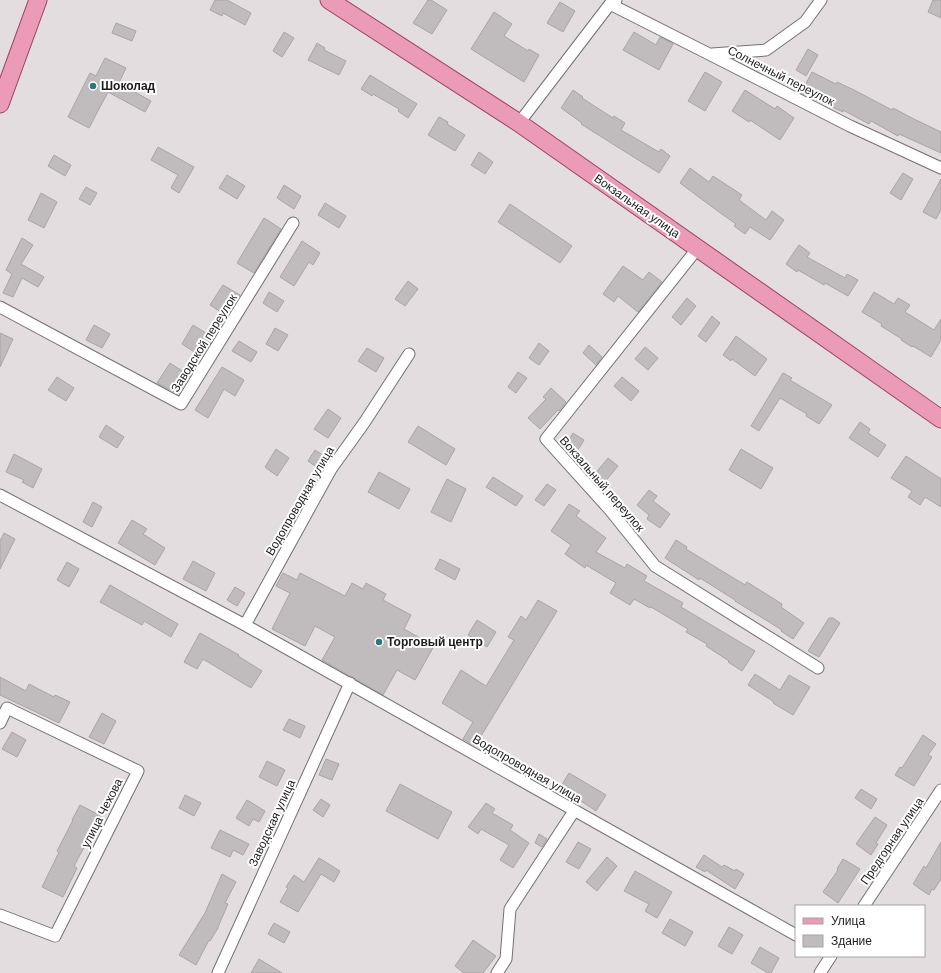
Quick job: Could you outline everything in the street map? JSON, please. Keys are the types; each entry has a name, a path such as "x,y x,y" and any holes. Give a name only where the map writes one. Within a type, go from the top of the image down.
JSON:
{"main road":[{"path":"0,104 38,0"},
{"name":"Вокзальная улица","path":"329,0 519,123 941,419"}],"street":[{"path":"711,54 766,50 805,22 821,0"},
{"name":"Солнечный переулок","path":"519,123 613,2 850,126 941,168"},
{"name":"Заводской переулок","path":"0,306 181,404 293,223"},
{"name":"Вокзальный переулок","path":"697,249 546,439 610,510 655,566 818,668"},
{"name":"Водопроводная улица","path":"245,625 331,469 364,423 409,354"},
{"name":"Водопроводная улица","path":"0,495 245,625 795,934"},
{"name":"Заводская улица","path":"218,973 350,684"},
{"name":"улица Чехова","path":"0,723 7,708 138,771 55,936 0,915"},
{"name":"Предгорная улица","path":"865,905 941,790"},
{"path":"497,973 506,959 510,909 574,811"},
{"path":"820,973 830,957"}],"building":[{"path":"215,0 227,0 251,13 245,25 223,13 222,16 210,10"},
{"path":"428,0 431,0 447,10 432,34 413,23"},
{"path":"933,0 941,0 941,18 928,12"},
{"path":"560,2 575,11 563,32 547,23"},
{"path":"494,12 512,24 504,36 528,51 529,49 539,55 524,82 471,49"},
{"path":"116,23 136,31 132,41 112,33"},
{"path":"284,32 294,38 282,57 273,51"},
{"path":"634,32 656,45 660,37 673,44 659,70 623,50"},
{"path":"317,43 325,48 324,50 346,61 339,75 308,60"},
{"path":"808,49 818,55 806,76 796,70"},
{"path":"105,58 126,68 119,83 151,101 145,112 108,92 89,128 68,117 90,73 96,76"},
{"path":"705,72 722,82 705,111 688,101"},
{"path":"812,72 836,84 837,82 854,90 892,110 893,108 941,132 941,153 899,134 898,136 871,121 869,124 843,110 843,112 801,93"},
{"path":"370,75 417,104 408,118 398,111 399,109 361,89"},
{"path":"573,90 583,97 582,98 613,118 614,116 625,123 621,130 659,152 661,149 670,156 659,173 581,124 582,123 561,108"},
{"path":"745,90 775,109 777,106 794,118 780,140 750,120 749,122 732,111"},
{"path":"439,117 448,122 447,124 465,135 455,151 428,135"},
{"path":"158,147 194,167 179,193 171,188 178,175 151,160"},
{"path":"479,152 493,162 485,174 471,165"},
{"path":"54,155 71,165 65,176 48,166"},
{"path":"690,168 709,182 713,176 742,195 739,200 766,220 772,211 784,220 770,240 750,227 745,234 734,226 736,224 680,183"},
{"path":"903,173 913,179 901,200 890,193"},
{"path":"227,175 245,186 237,199 219,188"},
{"path":"941,179 941,210 936,219 923,212"},
{"path":"284,185 301,196 294,209 277,198"},
{"path":"86,187 97,193 90,205 79,199"},
{"path":"41,193 57,202 44,228 28,220"},
{"path":"325,203 346,216 339,228 318,215"},
{"path":"510,204 572,246 560,263 498,222"},
{"path":"264,218 281,229 254,273 237,263"},
{"path":"22,238 33,245 21,264 44,277 38,287 22,278 13,297 3,293 12,274 6,270"},
{"path":"302,241 320,253 313,265 309,262 294,286 280,277"},
{"path":"799,245 810,253 807,257 845,278 847,274 858,280 848,296 825,283 824,285 798,270 797,272 786,264"},
{"path":"623,266 643,280 649,272 662,282 638,312 618,296 614,302 603,294"},
{"path":"408,281 418,289 405,306 395,299"},
{"path":"223,285 240,295 227,316 210,305"},
{"path":"269,292 284,301 277,312 263,303"},
{"path":"874,292 894,304 898,298 910,305 905,312 934,330 941,319 941,340 931,357 901,340 902,339 881,326 882,324 862,312"},
{"path":"687,298 696,306 681,325 672,317"},
{"path":"712,316 720,323 706,342 698,336"},
{"path":"94,325 110,334 102,348 86,340"},
{"path":"193,325 214,338 202,357 182,344"},
{"path":"275,328 288,335 278,351 266,344"},
{"path":"0,333 13,339 0,367"},
{"path":"736,336 767,359 755,376 732,359 731,361 723,355"},
{"path":"239,341 257,352 251,362 232,351"},
{"path":"539,343 549,351 539,365 529,358"},
{"path":"589,345 602,357 596,365 583,353"},
{"path":"645,347 658,358 648,370 635,359"},
{"path":"367,348 384,358 376,372 358,361"},
{"path":"170,363 190,376 178,394 157,383"},
{"path":"222,367 244,380 235,396 224,389 208,418 195,410"},
{"path":"518,372 527,378 516,393 508,387"},
{"path":"783,373 792,378 790,380 832,405 819,424 806,416 807,414 780,398 759,431 751,426"},
{"path":"57,377 74,388 66,401 48,390"},
{"path":"622,377 639,391 631,401 614,386"},
{"path":"551,388 566,402 559,411 558,410 540,429 528,418 546,399 543,397"},
{"path":"328,409 341,418 328,438 314,429"},
{"path":"860,422 870,429 868,433 886,445 878,457 849,438"},
{"path":"106,425 124,437 117,448 99,437"},
{"path":"418,426 455,449 446,465 408,442"},
{"path":"573,433 584,440 574,456 564,448"},
{"path":"276,449 289,458 277,476 265,467"},
{"path":"741,449 773,468 761,489 729,470"},
{"path":"315,450 329,459 322,471 308,461"},
{"path":"14,454 42,469 33,488 22,482 24,480 6,472"},
{"path":"906,456 941,479 941,507 925,497 920,505 908,497 912,491 891,478"},
{"path":"608,458 618,466 604,483 594,475"},
{"path":"379,472 410,489 399,509 368,492"},
{"path":"493,477 523,496 516,506 486,487"},
{"path":"447,479 466,489 451,522 431,512"},
{"path":"547,484 556,490 544,506 535,500"},
{"path":"649,490 657,496 653,501 670,514 660,528 647,519 649,515 637,505"},
{"path":"93,502 102,507 92,527 83,522"},
{"path":"569,504 580,511 576,516 606,538 596,552 625,568 627,564 647,576 644,581 683,603 681,607 755,651 742,671 706,646 707,644 686,632 688,629 651,607 650,608 634,599 630,605 610,593 616,583 586,565 585,568 565,554 571,545 551,531"},
{"path":"132,520 147,529 143,534 165,548 155,565 118,543"},
{"path":"4,533 15,539 0,569 0,541"},
{"path":"676,540 687,547 686,549 745,585 747,582 782,604 781,607 804,623 793,639 781,631 782,630 735,600 700,578 699,580 665,558"},
{"path":"440,559 460,569 455,580 435,569"},
{"path":"193,561 215,573 206,591 183,579"},
{"path":"67,562 79,569 69,587 57,580"},
{"name":"Торговый центр","path":"283,573 297,580 300,573 345,596 352,583 363,589 366,583 386,594 383,600 411,615 404,629 434,646 415,680 397,670 383,695 322,660 335,637 315,626 305,646 272,629 290,593 276,586"},
{"path":"110,585 178,624 171,637 144,621 142,625 100,602"},
{"path":"235,587 245,593 237,606 227,600"},
{"path":"538,600 557,611 475,746 463,739 473,722 442,703 461,670 486,686 514,640 508,637 521,616 526,620"},
{"path":"829,618 833,618 840,623 819,657 808,651"},
{"path":"477,620 496,632 487,647 468,635"},
{"path":"200,633 239,655 238,656 262,671 251,688 203,659 197,669 184,662"},
{"path":"755,674 780,690 789,675 810,687 793,715 748,685"},
{"path":"0,677 26,691 29,684 54,697 55,695 70,702 59,723 0,695"},
{"path":"102,713 116,721 104,744 89,737"},
{"path":"289,719 305,726 300,738 283,730"},
{"path":"12,732 26,740 17,757 2,749"},
{"path":"923,735 936,744 928,755 932,757 914,786 895,775 900,767 902,768"},
{"path":"326,759 339,764 332,780 319,775"},
{"path":"267,761 285,770 277,786 259,777"},
{"path":"569,773 606,795 596,811 572,795 570,797 559,790"},
{"path":"400,784 452,812 438,839 386,811"},
{"path":"861,789 877,799 871,809 855,798"},
{"path":"185,795 201,803 194,816 179,808"},
{"path":"321,799 330,805 323,817 313,810"},
{"path":"247,800 265,811 259,822 253,819 249,826 236,818"},
{"path":"486,803 495,809 492,813 513,825 510,830 529,843 513,868 500,860 509,845 481,829 478,834 468,827"},
{"path":"80,805 101,816 74,866 77,868 63,897 42,887 59,852 57,851"},
{"path":"875,817 887,825 876,843 878,844 871,855 856,844"},
{"path":"220,830 249,844 243,855 233,850 230,857 211,848"},
{"path":"539,834 547,839 542,847 535,843"},
{"path":"578,842 591,849 579,869 566,862"},
{"path":"941,842 941,879 929,895 913,884 924,866 926,868"},
{"path":"704,855 722,867 724,865 735,871 736,869 744,874 735,889 706,870 705,872 696,867"},
{"path":"607,857 617,866 597,891 586,882"},
{"path":"319,858 340,871 334,882 321,874 298,912 280,902 288,888 286,887 294,875 304,882"},
{"path":"843,859 860,869 838,903 823,892 838,870 837,869"},
{"path":"635,871 672,892 657,918 645,911 649,904 624,891"},
{"path":"222,874 236,882 225,903 228,904 218,928 210,941 209,940 196,965 179,955 205,913"},
{"path":"670,919 693,932 685,946 662,933"},
{"path":"274,923 290,932 284,943 268,934"},
{"path":"729,927 743,935 732,954 718,946"},
{"path":"473,940 496,956 483,973 464,973 455,966"},
{"path":"760,947 779,958 771,973 768,973 751,963"},
{"path":"259,959 282,973 251,973"}],"place":[{"name":"Шоколад","path":"93,86"},
{"name":"Торговый центр","path":"379,642"}]}
